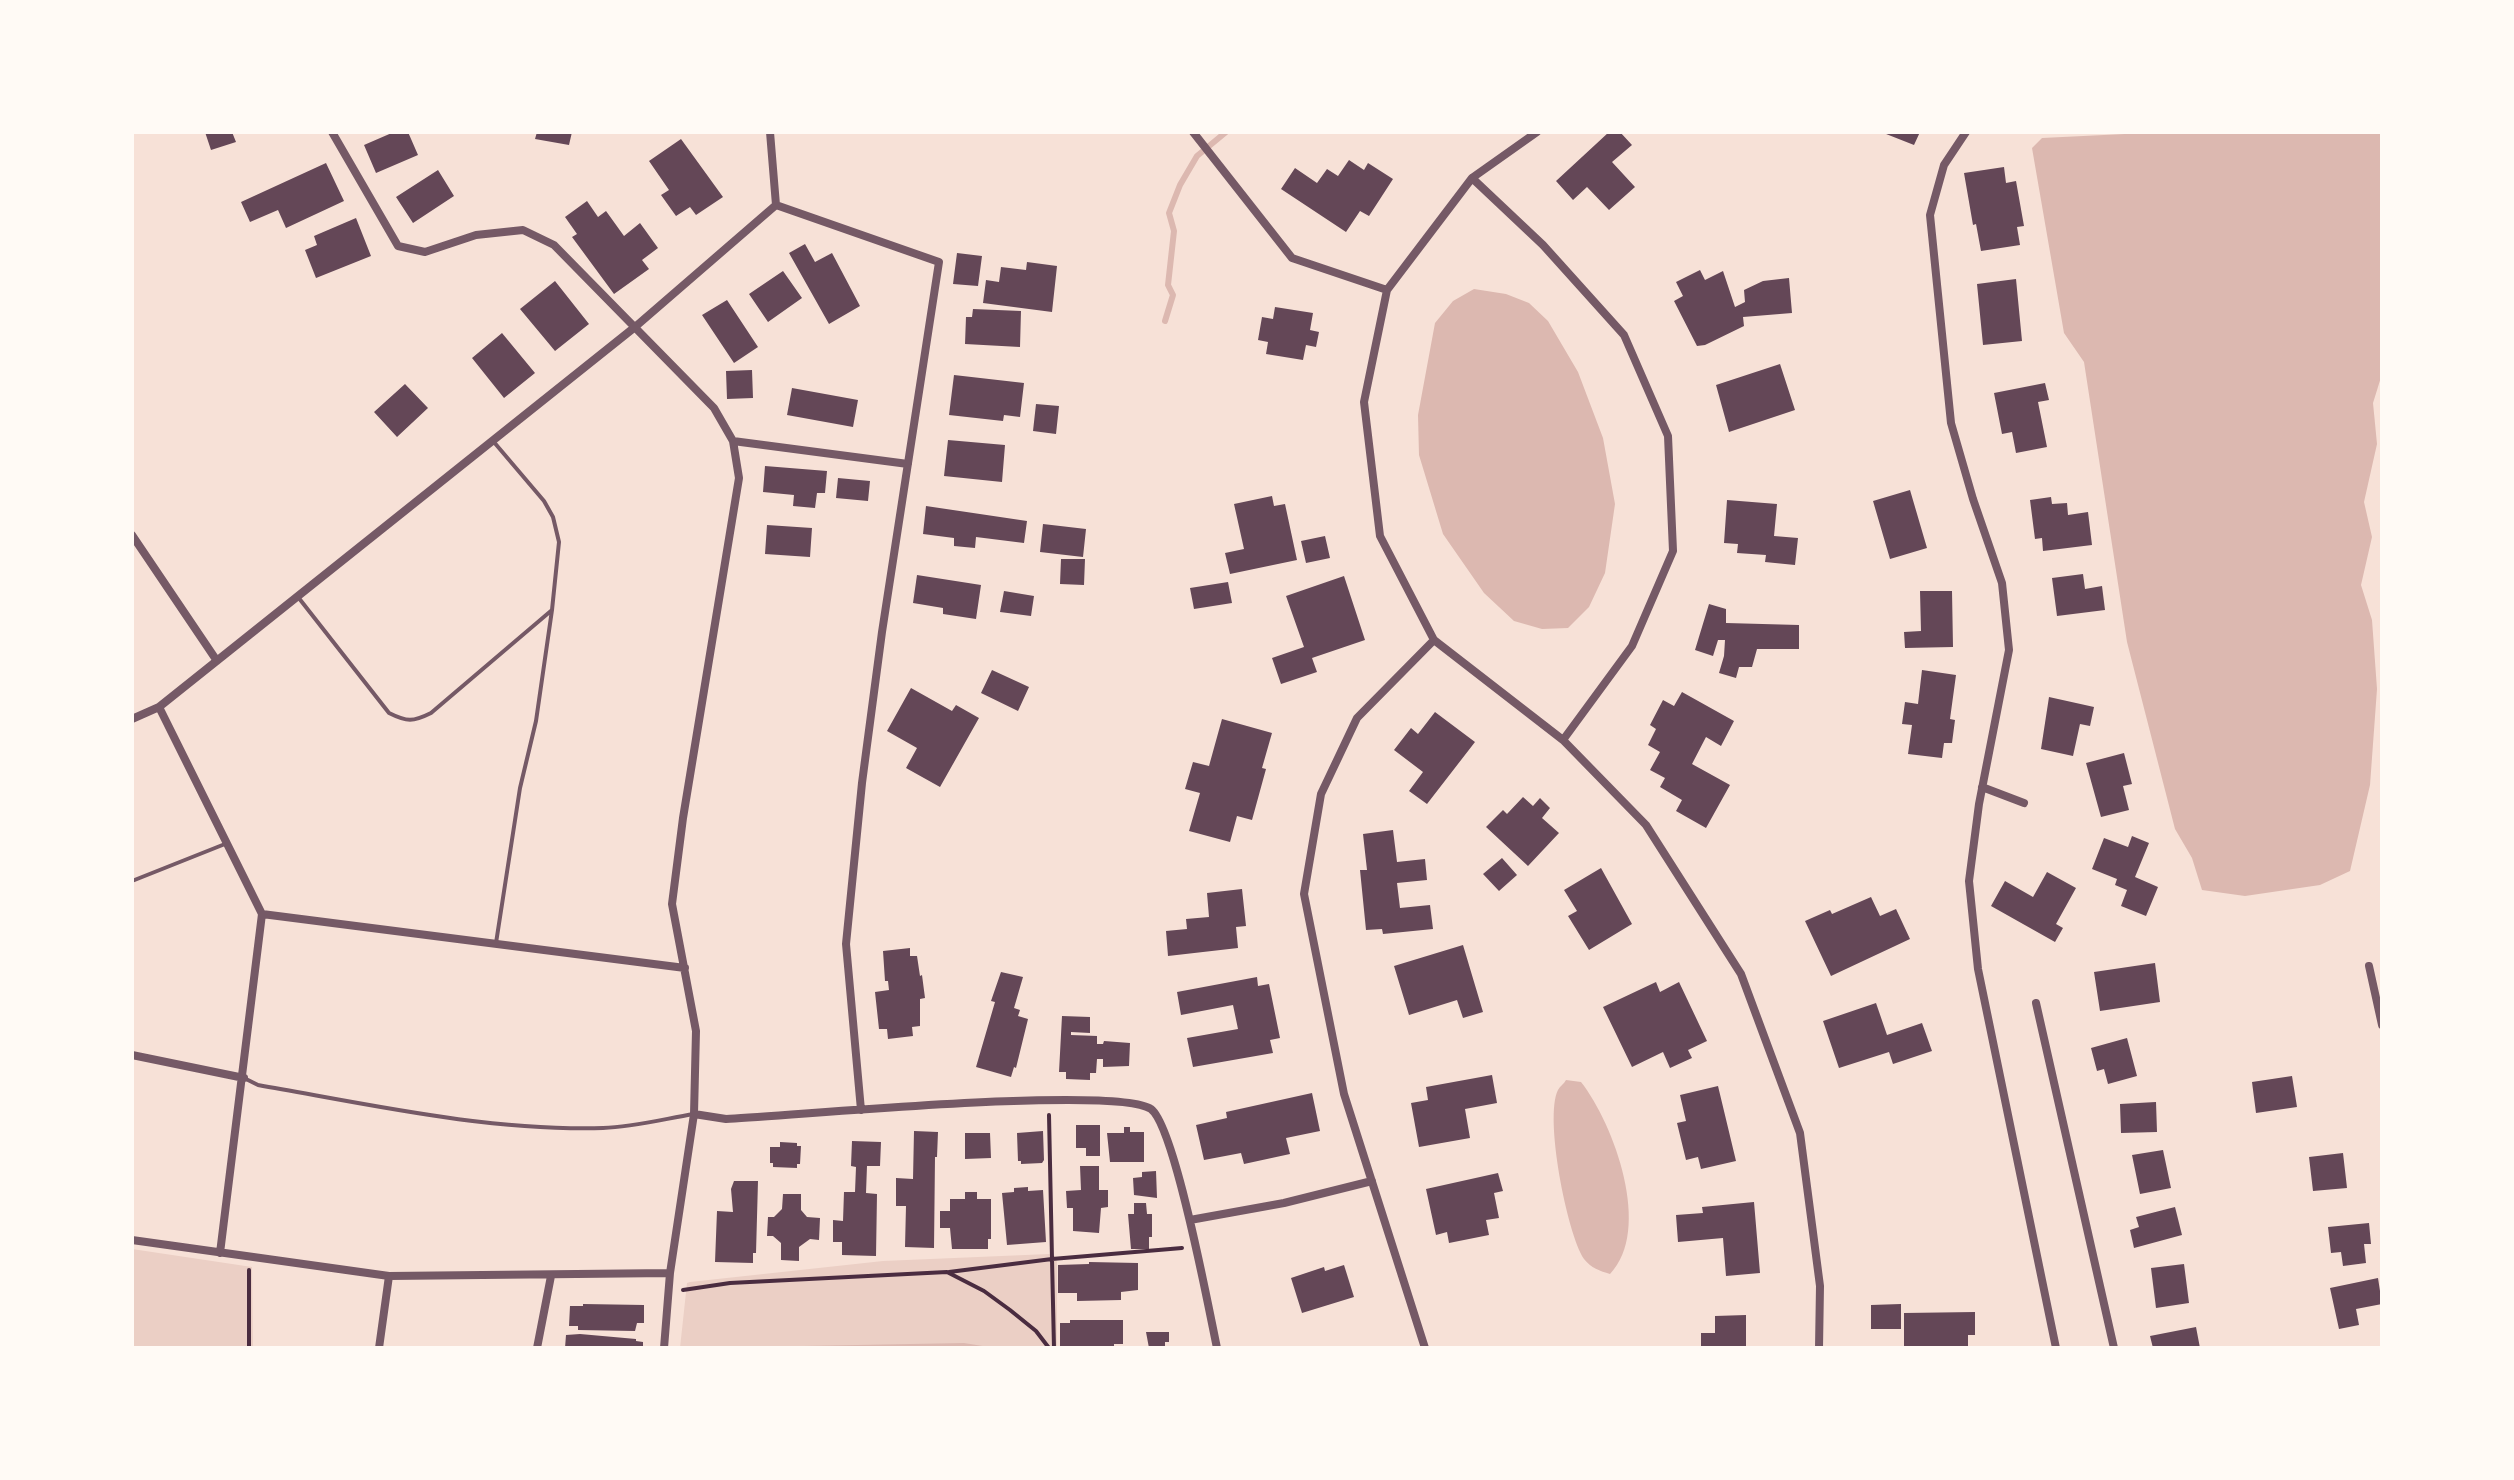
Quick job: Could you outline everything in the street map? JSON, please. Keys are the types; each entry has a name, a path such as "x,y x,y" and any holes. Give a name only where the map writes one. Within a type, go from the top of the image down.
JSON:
{"street":[{"path":"332,132 398,246 425,252 476,235 523,230 554,245 714,408 733,441 739,478 683,818 672,904 696,1031 694,1114 670,1273 664,1348"},
{"path":"770,132 776,205"},
{"path":"1193,132 1292,258 1387,290"},
{"path":"1537,132 1472,178 1387,290 1364,402 1380,536 1434,640 1563,740 1646,825 1741,974 1800,1133 1820,1286 1819,1348"},
{"path":"1966,132 1944,165 1930,215 1951,423 2002,583 2009,650 1982,787 1969,881 1978,969 2056,1348"},
{"path":"1472,178 1543,245 1624,335 1668,436 1673,551 1632,646 1563,740"},
{"path":"132,719 159,707 298,597 635,327 776,205"},
{"path":"776,205 939,262 862,783 846,944 861,1110"},
{"path":"733,441 908,464"},
{"path":"132,535 217,661"},
{"path":"1425,1348 1344,1094 1304,894 1321,794 1357,718 1434,640"},
{"path":"159,707 262,914 220,1253"},
{"path":"1982,787 2024,803"},
{"path":"262,914 685,968"},
{"path":"2369,966 2382,1025"},
{"path":"2036,1003 2114,1348"},
{"path":"132,1055 244,1078"},
{"path":"694,1114 726,1119 1049,1100 1134,1103 1151,1109 1163,1125 1190,1220 1217,1348"},
{"path":"1190,1220 1284,1203 1372,1181"},
{"path":"132,1240 389,1276 670,1273"},
{"path":"379,1348 389,1276"},
{"path":"537,1348 551,1276"}],"lane":[{"path":"493,441 537,492 553,517 559,542 536,721 520,788 496,943"},
{"path":"298,597 389,713 404,721 414,722 431,713 552,610"},
{"path":"132,881 227,843"},
{"path":"244,1078 258,1085 471,1121 517,1125 607,1128 694,1114"}],"path":[{"path":"1049,1100 1052,1348"},
{"path":"669,1293 730,1283 947,1272 1052,1259 1196,1247"},
{"path":"249,1256 249,1348"},
{"path":"947,1272 984,1291 1036,1331 1052,1348"}],"shaded area":[{"path":"2166,132 2382,132 2382,374 2373,403 2377,444 2364,502 2372,537 2361,585 2372,620 2377,689 2370,785 2350,871 2320,885 2245,896 2202,890 2192,858 2175,829 2127,642 2084,362 2064,333 2032,148 2042,138"},
{"path":"1474,289 1506,294 1529,303 1548,321 1578,372 1603,438 1615,504 1605,573 1589,607 1568,628 1542,629 1514,621 1484,593 1443,534 1419,455 1418,415 1435,323 1453,301"},
{"path":"1566,1080 1581,1082 1593,1101 1606,1124 1624,1177 1628,1231 1622,1255 1610,1274 1593,1267 1584,1259 1571,1225 1559,1175 1554,1104 1558,1090"},
{"path":"132,1249 252,1267 253,1348 132,1348"},
{"path":"1055,1256 1057,1262 1057,1348 680,1348 687,1283 690,1282 883,1261"},
{"path":"964,1343 995,1348 796,1348 804,1346"}],"building":[{"path":"205,132 232,132 236,142 211,150"},
{"path":"394,132 408,132 418,155 376,173 364,145"},
{"path":"537,132 572,132 569,145 535,139"},
{"path":"1609,132 1620,132 1632,145 1612,162 1635,187 1609,210 1587,187 1573,200 1556,181"},
{"path":"1881,132 1920,132 1914,145"},
{"path":"681,139 723,197 696,215 690,207 676,216 661,195 669,190 649,161"},
{"path":"1349,160 1364,170 1368,163 1393,179 1369,216 1360,211 1346,232 1281,189 1295,168 1317,183 1327,169 1338,176"},
{"path":"326,163 344,201 286,228 278,210 250,222 241,202"},
{"path":"2004,167 2006,183 2016,181 2024,226 2017,227 2020,245 1981,251 1964,173"},
{"path":"438,170 454,196 413,223 396,197"},
{"path":"587,201 598,217 606,211 624,236 640,223 658,248 642,260 649,269 614,294 572,237 577,234 565,217"},
{"path":"356,218 371,256 316,278 305,250 317,245 314,236"},
{"path":"805,244 815,262 832,253 860,306 829,324 789,253"},
{"path":"957,253 982,256 978,286 953,284"},
{"path":"1027,262 1057,266 1052,312 983,303 986,280 999,282 1001,267 1026,270"},
{"path":"1700,270 1705,280 1723,271 1735,307 1745,302 1744,290 1763,281 1789,278 1792,313 1743,317 1744,326 1697,346 1674,301 1683,296 1676,282"},
{"path":"783,271 802,298 768,322 749,294"},
{"path":"2016,279 2022,341 1983,345 1977,284"},
{"path":"555,281 589,324 555,351 520,309"},
{"path":"727,300 758,347 734,363 702,315"},
{"path":"1275,307 1313,313 1310,330 1319,332 1316,347 1306,345 1303,360 1266,354 1268,342 1258,340 1262,317 1273,319"},
{"path":"973,309 1021,311 1020,347 965,344 966,317 972,317"},
{"path":"502,333 535,373 504,398 472,358"},
{"path":"1780,364 1795,410 1729,432 1716,385"},
{"path":"752,370 753,398 727,399 726,371"},
{"path":"954,375 1024,383 1020,417 1004,415 1003,421 949,415"},
{"path":"2045,383 2049,400 2038,402 2047,447 2016,453 2012,432 2002,434 1994,393"},
{"path":"405,384 428,408 397,437 374,412"},
{"path":"792,388 858,400 853,427 787,415"},
{"path":"1036,404 1059,406 1056,434 1033,431"},
{"path":"948,440 1005,445 1002,482 944,476"},
{"path":"765,466 827,471 825,493 817,493 815,508 793,506 794,495 763,492"},
{"path":"838,478 870,481 868,501 836,498"},
{"path":"1910,490 1927,548 1890,559 1873,501"},
{"path":"1272,496 1274,506 1285,504 1297,560 1230,574 1225,553 1244,549 1234,504"},
{"path":"2051,497 2052,504 2067,503 2068,515 2088,512 2092,545 2043,551 2042,538 2035,539 2030,500"},
{"path":"1727,500 1777,504 1774,536 1798,538 1795,565 1765,562 1766,555 1737,553 1738,544 1724,543"},
{"path":"926,506 1027,521 1024,543 976,537 975,548 954,546 954,538 923,534"},
{"path":"1043,524 1086,529 1083,557 1040,552"},
{"path":"767,525 812,528 810,557 765,554"},
{"path":"1325,536 1330,558 1306,563 1301,541"},
{"path":"1061,559 1085,559 1084,585 1060,584"},
{"path":"2083,574 2085,589 2102,586 2105,610 2057,616 2052,578"},
{"path":"917,575 981,585 976,619 943,614 943,608 913,603"},
{"path":"1344,576 1365,640 1312,658 1317,672 1281,684 1272,658 1304,647 1286,596"},
{"path":"1228,582 1232,603 1194,609 1190,588"},
{"path":"1004,591 1034,596 1031,616 1000,612"},
{"path":"1920,591 1952,591 1953,647 1905,648 1904,632 1921,631"},
{"path":"1709,604 1726,609 1726,623 1799,625 1799,649 1757,649 1752,667 1739,667 1736,678 1719,673 1725,640 1718,640 1713,656 1695,650"},
{"path":"992,670 1029,687 1018,711 981,693"},
{"path":"1922,670 1956,675 1950,719 1955,720 1952,743 1944,743 1942,758 1908,754 1912,725 1902,724 1905,702 1918,704"},
{"path":"911,688 952,711 956,705 979,718 940,787 906,768 917,748 887,731"},
{"path":"1682,692 1734,721 1721,746 1706,737 1692,764 1730,785 1706,828 1676,811 1682,800 1660,787 1665,778 1650,770 1660,752 1648,745 1656,729 1650,725 1663,700 1674,706"},
{"path":"2049,697 2094,707 2090,726 2080,724 2073,756 2041,749"},
{"path":"1435,712 1475,742 1427,804 1409,791 1423,772 1394,750 1411,728 1418,734"},
{"path":"1222,719 1272,733 1252,820 1237,816 1230,842 1189,831 1200,793 1185,789 1193,762 1209,766"},
{"path":"2124,753 2132,784 2123,786 2129,810 2101,817 2086,763"},
{"path":"1523,797 1533,806 1540,798 1550,808 1542,818 1559,833 1528,866 1486,827 1503,810 1507,814"},
{"path":"1393,830 1397,862 1425,859 1427,880 1397,883 1400,908 1430,905 1433,929 1383,934 1382,929 1366,930 1360,870 1367,870 1363,834"},
{"path":"2132,836 2149,843 2135,877 2158,887 2146,916 2121,906 2127,890 2115,885 2117,879 2092,869 2104,838 2128,847"},
{"path":"1502,858 1517,875 1499,891 1483,874"},
{"path":"1601,868 1632,924 1589,950 1568,916 1577,911 1564,890"},
{"path":"2047,872 2076,888 2056,924 2063,928 2055,942 1991,906 2005,881 2033,897"},
{"path":"1242,889 1246,926 1236,927 1238,948 1168,956 1166,931 1187,929 1186,919 1209,917 1207,893"},
{"path":"1871,897 1880,916 1896,909 1910,939 1831,976 1805,921 1830,910 1832,914"},
{"path":"1463,945 1483,1012 1463,1018 1457,1000 1409,1015 1394,966"},
{"path":"910,948 910,956 917,956 925,998 920,999 920,1026 912,1027 913,1036 888,1039 887,1029 879,1029 875,992 889,990 888,981 885,981 883,951"},
{"path":"2155,963 2160,1002 2100,1011 2094,972"},
{"path":"1001,972 1023,977 1014,1008 1020,1010 1018,1016 1028,1019 1011,1077 976,1067"},
{"path":"1257,977 1258,986 1269,984 1280,1038 1270,1040 1273,1053 1193,1067 1187,1038 1238,1029 1233,1005 1181,1015 1177,992"},
{"path":"1656,982 1660,992 1679,982 1707,1041 1688,1050 1692,1058 1670,1068 1663,1052 1632,1067 1603,1007"},
{"path":"1876,1003 1887,1035 1922,1023 1932,1051 1893,1064 1889,1052 1839,1068 1823,1021"},
{"path":"1062,1016 1090,1017 1090,1033 1071,1032 1071,1035 1097,1036 1097,1044 1104,1041 1130,1043 1129,1066 1103,1067 1103,1059 1097,1059 1096,1073 1090,1073 1090,1080 1066,1079 1066,1072 1059,1072"},
{"path":"2127,1038 2137,1076 2108,1084 2104,1069 2097,1071 2091,1048"},
{"path":"1492,1075 1497,1103 1465,1109 1470,1138 1419,1147 1411,1103 1428,1100 1426,1087"},
{"path":"2292,1076 2297,1107 2256,1113 2252,1082"},
{"path":"1718,1086 1736,1161 1701,1169 1698,1157 1686,1160 1677,1123 1686,1121 1680,1095"},
{"path":"1312,1093 1320,1131 1286,1138 1290,1154 1244,1164 1241,1153 1204,1160 1196,1125 1227,1118 1226,1112"},
{"path":"2156,1102 2157,1132 2121,1133 2120,1104"},
{"path":"1076,1125 1100,1125 1100,1156 1086,1156 1086,1148 1076,1148"},
{"path":"1124,1127 1130,1127 1130,1132 1144,1132 1144,1162 1110,1162 1107,1133 1124,1133"},
{"path":"914,1131 938,1132 934,1248 905,1247 906,1206 896,1206 896,1178 913,1179"},
{"path":"1043,1131 1042,1163 1021,1164 1018,1161 1017,1133"},
{"path":"965,1133 990,1133 991,1158 965,1159"},
{"path":"852,1141 881,1142 880,1166 867,1166 866,1193 877,1194 876,1256 842,1255 842,1242 833,1242 833,1220 843,1221 844,1192 855,1192 856,1167 851,1166"},
{"path":"780,1142 801,1146 797,1168 773,1167 770,1163 770,1147 780,1147"},
{"path":"2163,1150 2171,1188 2140,1194 2132,1155"},
{"path":"2343,1153 2347,1188 2313,1191 2309,1157"},
{"path":"1080,1166 1099,1166 1099,1190 1108,1190 1108,1207 1101,1208 1099,1233 1073,1231 1073,1208 1067,1208 1066,1191 1081,1190"},
{"path":"1156,1171 1157,1198 1134,1195 1133,1178 1142,1177 1142,1172"},
{"path":"1498,1173 1503,1191 1494,1193 1499,1218 1486,1220 1489,1235 1449,1243 1447,1232 1436,1235 1426,1189"},
{"path":"734,1181 758,1181 753,1263 715,1262 717,1211 733,1212 731,1189"},
{"path":"1028,1187 1028,1191 1043,1190 1046,1242 1007,1245 1002,1193"},
{"path":"965,1192 977,1192 977,1199 991,1199 988,1249 952,1249 950,1228 940,1228 940,1211 950,1211 950,1199 965,1199"},
{"path":"783,1194 801,1194 801,1210 807,1217 820,1218 819,1240 810,1239 799,1247 799,1261 781,1260 781,1243 773,1236 767,1236 768,1217 774,1217 782,1209"},
{"path":"1754,1202 1760,1273 1726,1276 1723,1238 1678,1242 1676,1215 1703,1213 1702,1207"},
{"path":"1134,1203 1146,1203 1147,1214 1152,1214 1149,1249 1131,1249 1128,1214 1134,1214"},
{"path":"2175,1207 2182,1235 2134,1248 2130,1230 2139,1227 2136,1217"},
{"path":"2369,1223 2371,1244 2364,1244 2366,1263 2343,1266 2341,1252 2331,1253 2328,1227"},
{"path":"1138,1263 1138,1290 1121,1292 1121,1300 1077,1301 1077,1293 1058,1293 1058,1265"},
{"path":"2184,1264 2189,1303 2156,1308 2151,1268"},
{"path":"1344,1265 1354,1297 1302,1313 1291,1278 1324,1267 1325,1271"},
{"path":"2378,1278 2382,1304 2356,1309 2359,1325 2339,1329 2330,1288"},
{"path":"1901,1304 1901,1329 1871,1329 1871,1305"},
{"path":"644,1305 644,1323 637,1323 635,1331 578,1330 578,1326 569,1326 570,1306"},
{"path":"1975,1312 1975,1335 1968,1335 1968,1348 1904,1348 1904,1313"},
{"path":"1746,1315 1746,1348 1701,1348 1701,1333 1715,1333 1715,1316"},
{"path":"1070,1320 1123,1320 1123,1344 1114,1344 1114,1348 1060,1348 1060,1323 1070,1323"},
{"path":"2196,1327 2200,1348 2153,1348 2150,1336"},
{"path":"1146,1332 1169,1332 1169,1342 1165,1342 1165,1348 1149,1348"},
{"path":"566,1335 636,1339 643,1342 643,1348 565,1348"}],"waterway":[{"path":"1165,321 1173,295 1168,285 1174,231 1169,213 1180,185 1197,156 1226,132"}]}
